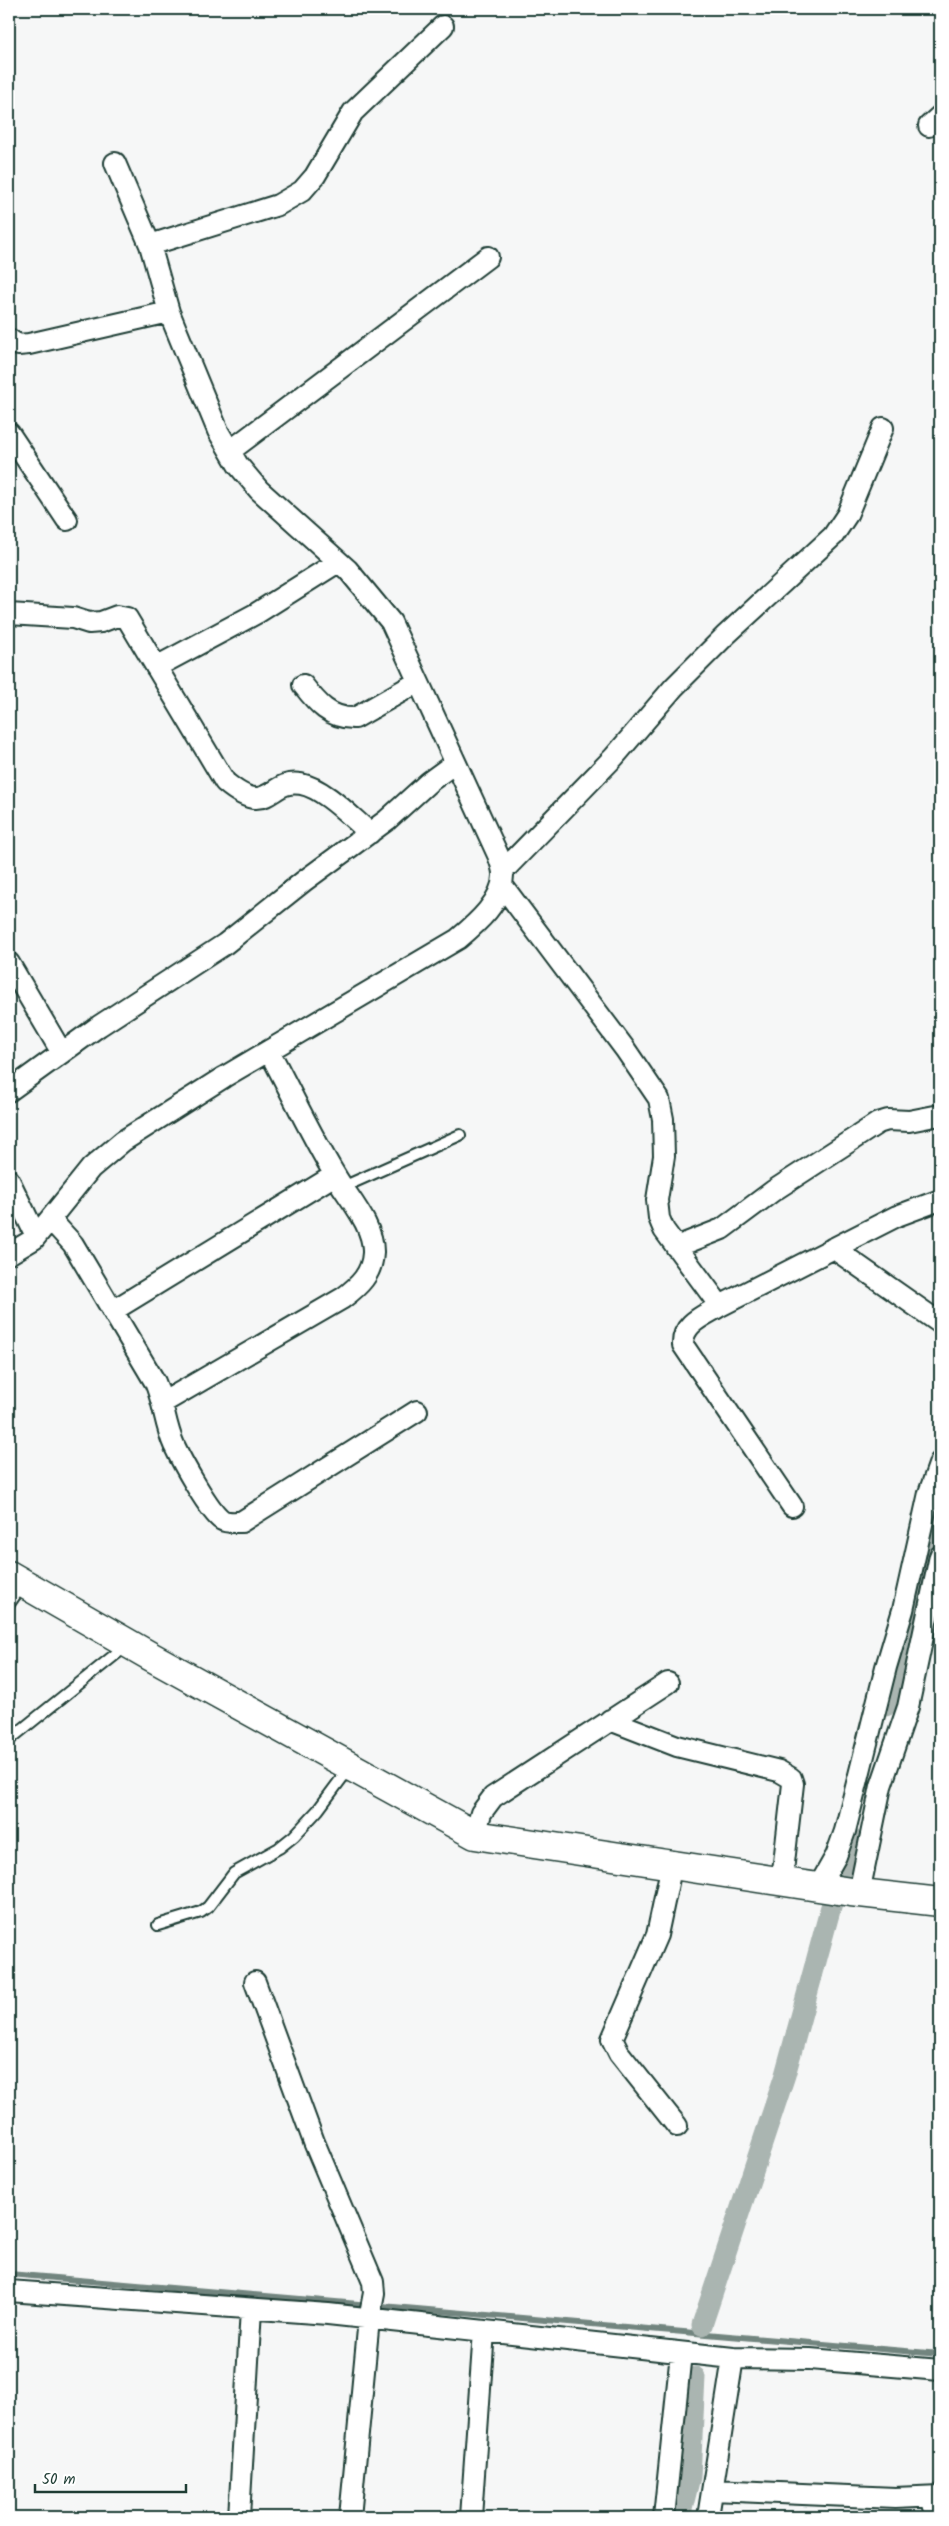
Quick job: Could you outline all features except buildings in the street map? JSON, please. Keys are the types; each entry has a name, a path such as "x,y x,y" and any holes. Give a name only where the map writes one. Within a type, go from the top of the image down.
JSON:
{"street":[{"path":"150,244 278,205 302,191 315,176 354,112 443,26"},
{"path":"115,163 150,244 169,312 218,431 238,465 259,490 367,590 391,622 498,855 502,878 659,1099 663,1118 664,1156 657,1200 659,1218 664,1230 720,1306"},
{"path":"230,451 488,257"},
{"path":"12,344 29,344 169,312"},
{"path":"9,1254 36,1236 51,1220 91,1168 123,1141 269,1051 458,939 486,912 502,878 614,757 674,687 726,634 832,536 847,515 883,428"},
{"path":"9,433 67,520"},
{"path":"156,667 257,613 338,562"},
{"path":"9,614 73,618 89,623 101,622 117,616 127,618 225,782 241,795 256,799 271,794 287,785 300,783 322,793 370,833"},
{"path":"302,685 320,707 344,718 355,718 418,682"},
{"path":"9,1091 99,1026 225,944 304,881 370,833 403,807 429,782 455,763"},
{"path":"9,963 62,1052"},
{"path":"164,1402 343,1298 361,1285 369,1270 373,1252 361,1216 339,1181 269,1051"},
{"path":"676,1247 722,1229 773,1191 878,1123 888,1120 910,1122 940,1115"},
{"path":"9,1180 36,1236"},
{"path":"114,1310 339,1181"},
{"path":"792,1506 683,1344 685,1330 692,1322 720,1306 833,1248 897,1216 940,1200"},
{"path":"51,1220 73,1244 114,1310 155,1382 164,1402 166,1422 174,1446 213,1512 224,1521 241,1522 417,1411"},
{"path":"833,1248 940,1323"},
{"path":"840,1889 836,1856 845,1831 886,1667 903,1610 930,1493 940,1462"},
{"path":"840,1889 881,1786 908,1708 940,1556"},
{"path":"14,1587 129,1644 475,1835 940,1902"},
{"path":"475,1835 481,1813 493,1798 668,1682"},
{"path":"610,1720 677,1746 779,1771 791,1778 793,1784 782,1880"},
{"path":"672,1864 657,1935 612,2039 619,2054 677,2126"},
{"path":"255,1982 314,2142 370,2273 371,2308 350,2517"},
{"path":"9,2291 251,2309 371,2308 484,2331 681,2353 733,2358 810,2358 940,2370"},
{"path":"240,2517 251,2309"},
{"path":"471,2517 484,2331"},
{"path":"664,2517 681,2353"},
{"path":"708,2517 733,2358"},
{"path":"713,2490 936,2497 937,2517"}],"lane":[{"path":"339,1181 460,1135"},
{"path":"9,1740 129,1644"},
{"path":"158,1925 201,1912 208,1907 234,1873 279,1848 294,1836 318,1810 350,1766"}],"waterway":[{"path":"886,1706 940,1507"},
{"path":"702,2325 785,2075 850,1837"},
{"path":"9,2274 940,2354"},
{"path":"680,2517 690,2477 695,2377"}]}
